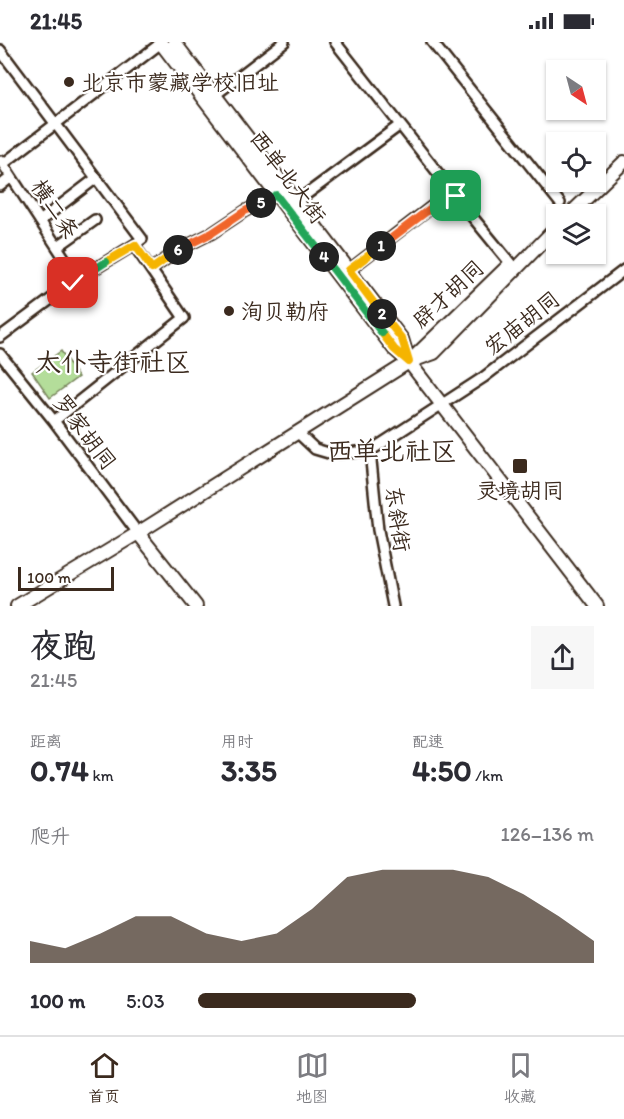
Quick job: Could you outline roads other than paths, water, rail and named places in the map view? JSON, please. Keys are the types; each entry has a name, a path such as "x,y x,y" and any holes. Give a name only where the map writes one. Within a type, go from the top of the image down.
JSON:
{"main road":[{"name":"西单北大街","path":"174,42 402,339 404,365"},
{"name":"西单北大街","path":"161,43 404,365 442,405 597,606"},
{"path":"606,169 624,152"},
{"path":"580,204 624,162"},
{"path":"566,204 580,192"},
{"name":"辟才胡同","path":"404,365 546,228"},
{"name":"辟才胡同","path":"404,365 434,353 546,238"},
{"path":"17,606 138,533 404,365"},
{"path":"138,533 196,606"}],"street":[{"path":"215,95 284,42"},
{"path":"335,42 454,194 349,270"},
{"path":"432,42 556,204"},
{"path":"1,162 161,43"},
{"path":"0,50 142,239 78,279 0,337"},
{"path":"296,202 400,125"},
{"name":"横二条","path":"1,162 78,279"},
{"path":"0,186 10,178"},
{"path":"40,221 95,179"},
{"path":"152,269 180,249 276,195"},
{"path":"470,214 511,264"},
{"path":"57,247 95,220"},
{"path":"54,421 184,318 135,245"},
{"name":"宏庙胡同","path":"442,405 484,378 624,270"},
{"name":"罗家胡同","path":"0,354 54,421 138,533"},
{"path":"298,433 315,449 332,454 370,451 442,405"},
{"name":"东斜街","path":"370,451 378,530 393,606"}],"tunnel":[{"path":"456,196 470,214"}],"place":[{"name":"北京市蒙藏学校旧址","path":"69,82"},
{"name":"洵贝勒府","path":"229,311"},
{"name":"灵境胡同","path":"520,466"}],"district":[{"name":"太仆寺街社区","path":"113,362"},
{"name":"西单北社区","path":"392,451"}]}
